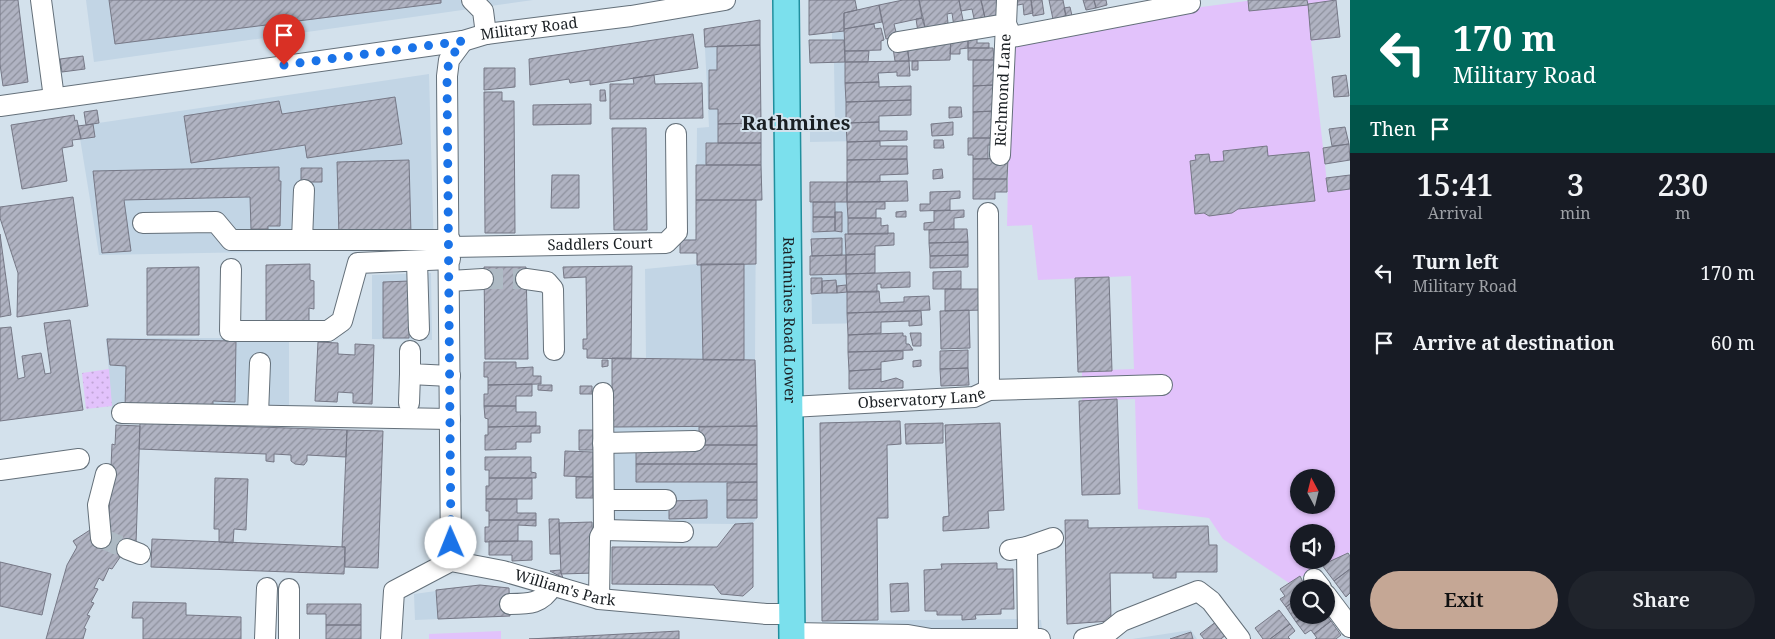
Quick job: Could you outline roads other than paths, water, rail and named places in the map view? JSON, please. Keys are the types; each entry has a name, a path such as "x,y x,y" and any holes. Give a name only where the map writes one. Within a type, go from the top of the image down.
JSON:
{"main road":[{"name":"Rathmines Road Lower","path":"786,0 792,629"}],"street":[{"path":"41,0 54,98"},
{"path":"472,0 483,11 486,34"},
{"name":"Military Road","path":"0,106 463,41 486,34 631,16 725,0"},
{"name":"Richmond Lane","path":"1000,155 1011,36 1007,0"},
{"path":"1011,36 1190,3"},
{"name":"Richmond Lane","path":"898,42 1011,36"},
{"path":"391,639 394,591 452,561 447,76 449,60 463,41"},
{"name":"Saddlers Court","path":"450,249 666,243 677,232 676,134"},
{"path":"302,240 304,190"},
{"path":"988,213 986,273 989,390"},
{"path":"143,223 216,222 231,240 302,240 450,249"},
{"path":"231,269 230,331 328,331 342,321 358,263 418,261 450,249"},
{"path":"418,261 419,330"},
{"path":"526,279 548,282 554,289 554,350"},
{"path":"450,282 484,280"},
{"path":"409,403 410,351"},
{"path":"258,414 260,363"},
{"path":"410,374 450,376"},
{"name":"Observatory Lane","path":"791,407 974,397 989,390 1162,385"},
{"path":"599,599 600,537 604,530 603,393"},
{"path":"122,413 450,419"},
{"path":"603,448 695,441"},
{"path":"603,448 632,453"},
{"path":"0,470 79,459"},
{"path":"101,538 98,505 106,474"},
{"path":"604,500 666,500"},
{"path":"604,530 683,532"},
{"path":"1032,639 1019,549 1053,538"},
{"name":"William's Park","path":"452,561 503,571 599,599 766,614 792,629 908,635 931,639 1032,639"},
{"path":"510,604 534,603 542,600 552,586"},
{"path":"260,635 266,588"},
{"path":"289,589 290,639"},
{"path":"1084,639 1107,633 1122,621 1198,591 1211,601 1240,639"},
{"path":"1335,607 1350,627"}],"tunnel":[{"path":"483,279 526,279"},
{"path":"101,538 127,549"}],"district":[{"name":"Rathmines","path":"796,123"}]}
